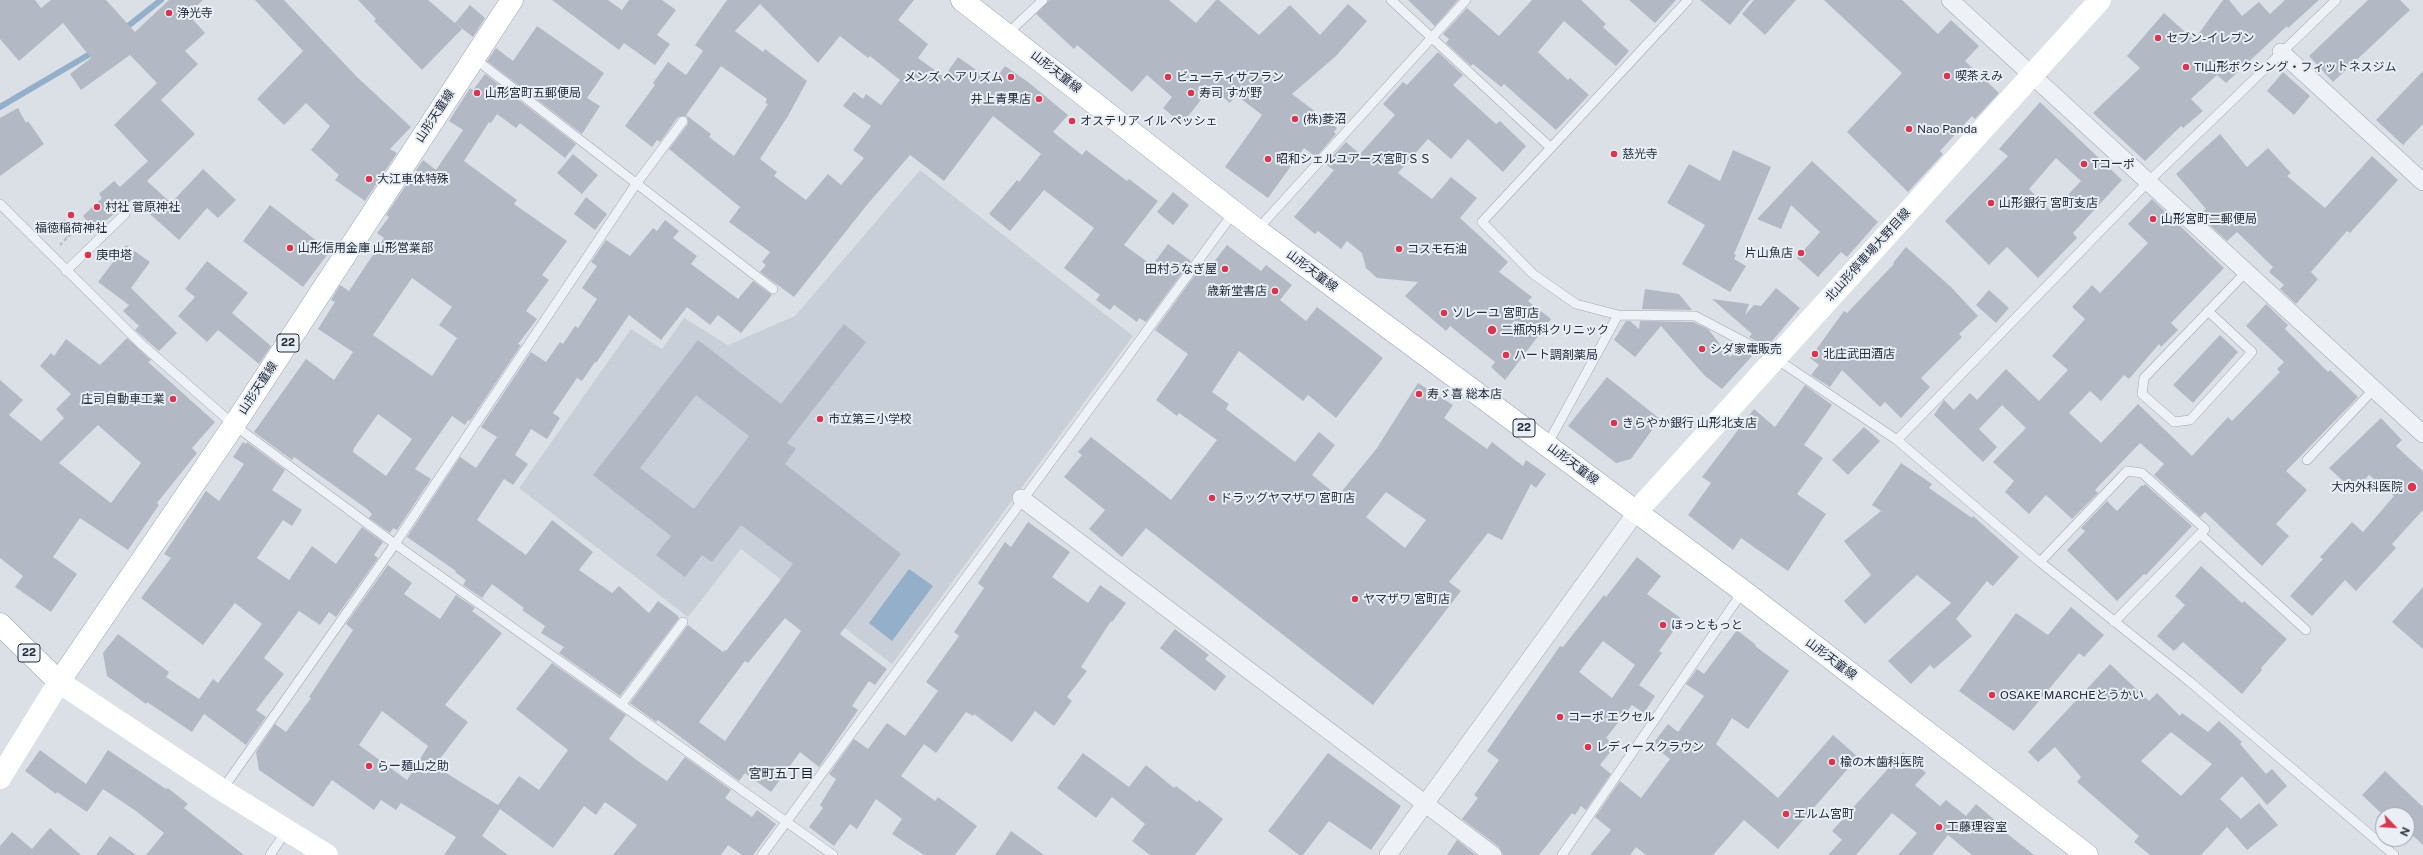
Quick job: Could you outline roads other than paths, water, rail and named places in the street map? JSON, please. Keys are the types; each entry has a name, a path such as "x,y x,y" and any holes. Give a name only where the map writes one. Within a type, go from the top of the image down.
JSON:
{"main road":[{"name":"山形天童線","path":"0,778 59,682 234,425 512,0"},
{"name":"山形天童線","path":"962,0 1235,211 1257,230 1637,511 2088,855"},
{"name":"北山形停車場大野目線","path":"1637,511 2032,73 2100,0"},
{"name":"22","path":"0,624 59,682"},
{"path":"59,682 222,790 288,829 327,855"}],"street":[{"path":"1950,0 2032,73 2374,389 2422,431"},
{"path":"2281,52 2423,182"},
{"path":"1022,498 1492,855"},
{"path":"1388,855 1637,511"}],"lane":[{"path":"1007,34 1044,0"},
{"path":"1391,0 1551,148"},
{"path":"1257,230 1466,0"},
{"path":"1688,0 1482,222 1533,274 1576,304 1618,315 1695,316 1775,358 1897,440 2040,562 2189,681 2394,855"},
{"path":"1897,440 2149,181 2336,0"},
{"path":"474,58 774,290"},
{"path":"222,790 395,544 636,184 682,121"},
{"path":"0,204 140,343 234,425 395,544 833,855"},
{"path":"762,855 1022,498 1235,211"},
{"path":"66,271 125,214"},
{"path":"2208,312 2252,352 2190,420 2174,422 2142,394 2144,378 2247,271"},
{"path":"1547,445 1618,315"},
{"path":"2307,460 2374,389"},
{"path":"2040,562 2127,471 2142,473 2204,529 2114,622"},
{"path":"2200,534 2306,630"},
{"path":"1562,855 1742,591"},
{"path":"621,705 683,622"},
{"path":"270,855 288,829"}],"water":[{"path":"909,569 933,586 892,641 869,623"}],"waterway":[{"path":"123,30 161,0"},
{"path":"0,107 95,51"}],"place":[{"name":"浄光寺","path":"169,13"},
{"name":"セブン-イレブン","path":"2158,38"},
{"name":"TI山形ボクシング・フィットネスジム","path":"2186,67"},
{"name":"喫茶えみ","path":"1947,76"},
{"name":"メンズ ヘアリズム","path":"1011,77"},
{"name":"ビューティサフラン","path":"1168,77"},
{"name":"山形宮町五郵便局","path":"477,93"},
{"name":"寿司 すが野","path":"1191,93"},
{"name":"井上青果店","path":"1039,99"},
{"name":"(株)菱沼","path":"1295,119"},
{"name":"オステリア イル ペッシェ","path":"1072,121"},
{"name":"Nao Panda","path":"1909,129"},
{"name":"慈光寺","path":"1614,154"},
{"name":"昭和シェルユアーズ宮町ＳＳ","path":"1268,159"},
{"name":"Tコーポ","path":"2084,164"},
{"name":"大江車体特殊","path":"369,179"},
{"name":"山形銀行 宮町支店","path":"1991,203"},
{"name":"村社 菅原神社","path":"97,207"},
{"name":"福徳稲荷神社","path":"71,215"},
{"name":"山形宮町二郵便局","path":"2153,219"},
{"name":"山形信用金庫 山形営業部","path":"290,248"},
{"name":"コスモ石油","path":"1399,249"},
{"name":"片山魚店","path":"1801,253"},
{"name":"庚申塔","path":"88,255"},
{"name":"田村うなぎ屋","path":"1225,269"},
{"name":"歳新堂書店","path":"1275,291"},
{"name":"ソレーユ 宮町店","path":"1444,313"},
{"name":"二瓶内科クリニック","path":"1492,330"},
{"name":"シダ家電販売","path":"1702,349"},
{"name":"北庄武田酒店","path":"1815,354"},
{"name":"ハート調剤薬局","path":"1506,355"},
{"name":"寿ゞ喜 総本店","path":"1419,394"},
{"name":"庄司自動車工業","path":"173,399"},
{"name":"市立第三小学校","path":"820,419"},
{"name":"きらやか銀行 山形北支店","path":"1614,423"},
{"name":"大内外科医院","path":"2412,487"},
{"name":"ドラッグヤマザワ 宮町店","path":"1212,498"},
{"name":"ヤマザワ 宮町店","path":"1355,599"},
{"name":"ほっともっと","path":"1663,625"},
{"name":"OSAKE MARCHEとうかい","path":"1992,695"},
{"name":"コーポ エクセル","path":"1560,717"},
{"name":"レディースクラウン","path":"1588,747"},
{"name":"楡の木歯科医院","path":"1832,762"},
{"name":"らー麺山之助","path":"369,766"},
{"name":"エルム宮町","path":"1786,814"},
{"name":"工藤理容室","path":"1939,827"}],"district":[{"name":"宮町五丁目","path":"781,774"}]}
